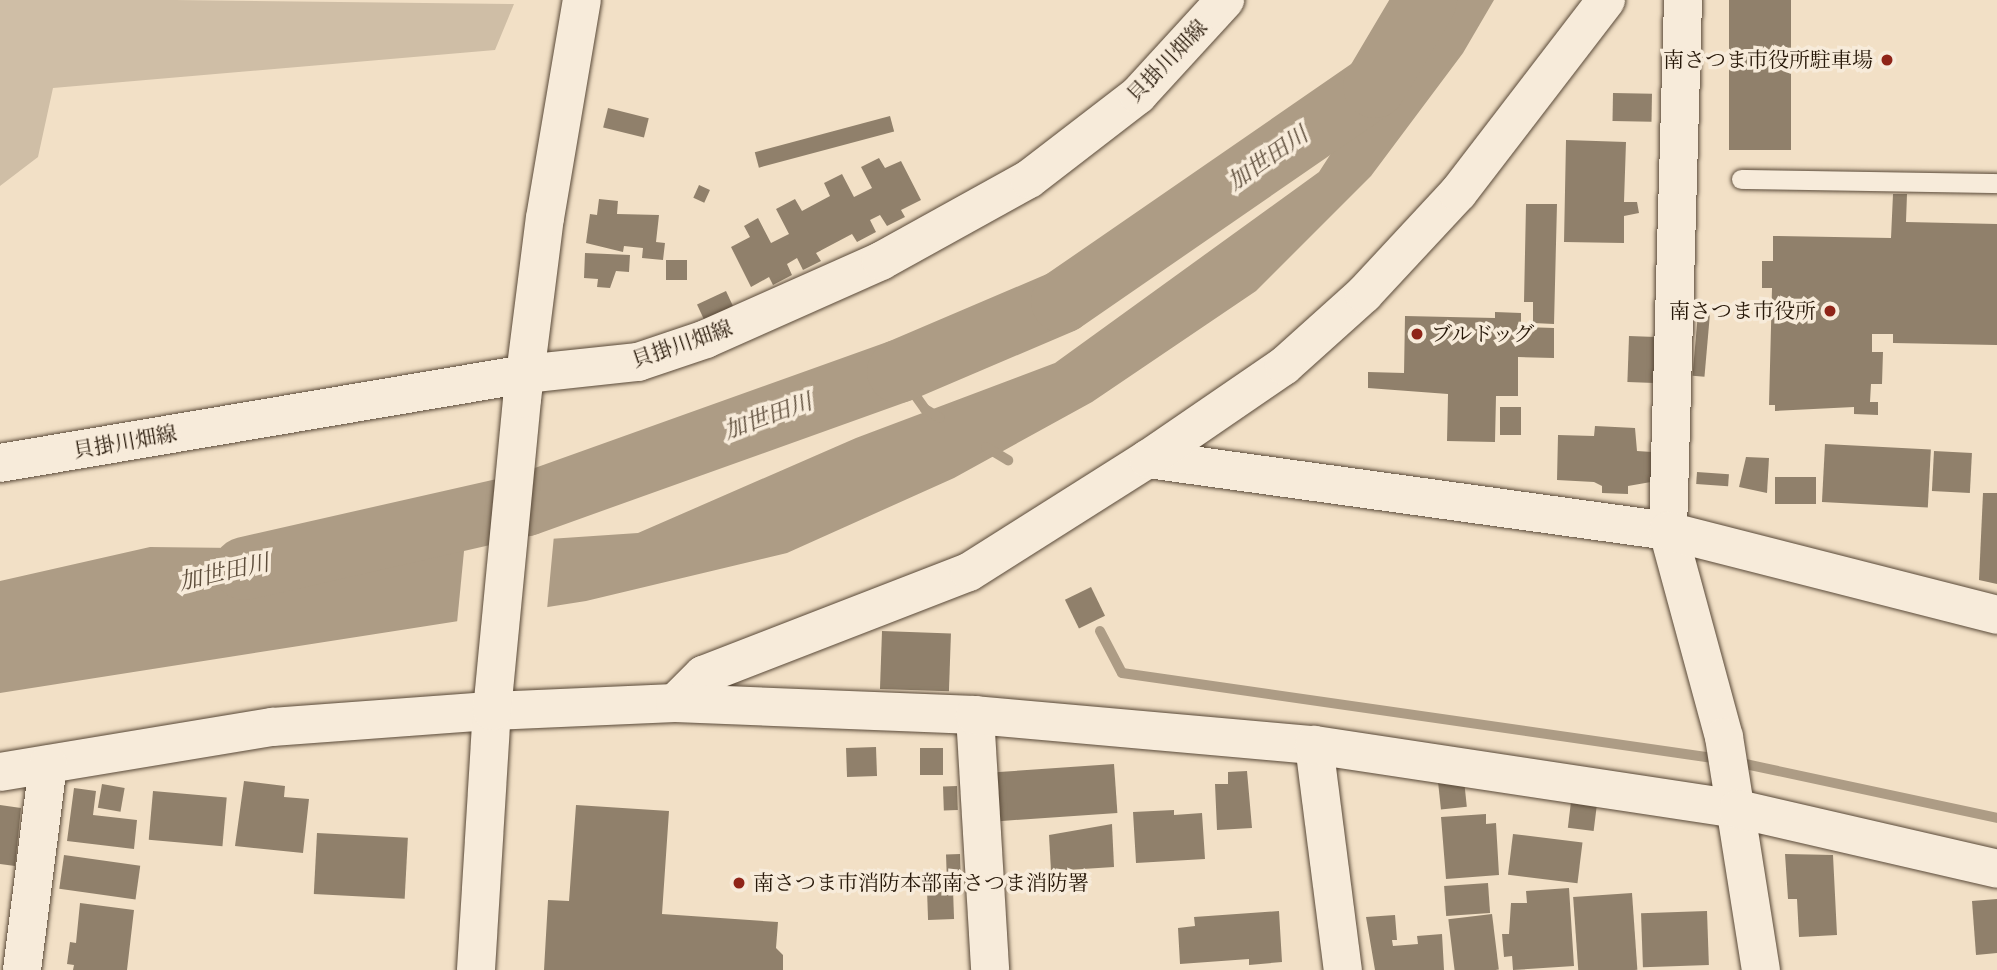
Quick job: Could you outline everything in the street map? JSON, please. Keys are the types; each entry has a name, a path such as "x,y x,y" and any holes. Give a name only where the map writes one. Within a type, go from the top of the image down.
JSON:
{"street":[{"path":"476,970 494,694 524,387 545,218 582,0"},
{"name":"貝掛川畑線","path":"0,463 524,387 638,362 706,339 881,261 1029,179 1138,95 1225,0"},
{"path":"675,703 703,675 969,572 1148,459 1284,366 1364,294 1458,193 1606,0"},
{"path":"1683,0 1668,531 1724,737 1761,970"},
{"path":"1148,459 1668,531 1997,615"},
{"path":"0,772 494,694 975,715 1314,745 1736,800 1997,869"},
{"path":"975,715 990,970"},
{"path":"1314,745 1343,970"},
{"path":"22,970 48,765"}],"lane":[{"path":"1741,179 1997,183"}],"shaded area":[{"path":"0,0 514,4 495,50 53,88 38,157 0,186"}],"water":[{"path":"1430,0 1494,0 1463,53 1371,176 1256,291 1092,402 954,478 787,553 586,601 0,693 0,581 150,547 387,550 638,533 856,438 1055,363 1319,172"}],"pier":[{"path":"554,535 547,610 457,623 465,541"}],"building":[{"path":"1729,0 1791,0 1791,150 1729,150"},
{"path":"1613,93 1652,94 1652,122 1613,121"},
{"path":"608,108 649,118 644,138 603,127"},
{"path":"890,116 894,131 759,168 755,152"},
{"path":"1566,140 1626,142 1624,202 1637,202 1639,213 1624,216 1624,243 1564,242"},
{"path":"879,158 885,168 901,161 921,200 901,210 905,217 887,226 880,215 870,220 876,232 857,242 852,234 816,253 821,261 803,270 797,258 787,264 792,275 773,285 769,277 751,287 731,247 750,237 744,226 758,218 771,243 789,234 776,209 795,199 802,211 830,196 824,183 842,174 854,197 872,188 861,167"},
{"path":"699,185 710,190 704,203 693,198"},
{"path":"1893,194 1907,194 1906,222 1997,224 1997,345 1893,343 1893,334 1872,334 1872,352 1883,352 1882,384 1871,384 1870,402 1878,402 1878,415 1854,414 1854,407 1775,411 1775,405 1769,405 1772,288 1762,288 1762,261 1773,261 1773,236 1891,238"},
{"path":"599,199 618,201 617,214 659,215 656,242 665,243 663,260 642,258 643,248 624,246 623,252 586,243 590,214 597,215"},
{"path":"1526,204 1557,204 1554,324 1533,323 1533,302 1524,302"},
{"path":"585,253 630,255 629,272 616,271 610,288 597,287 598,279 584,278"},
{"path":"666,260 687,260 687,280 666,280"},
{"path":"726,291 734,308 705,322 697,305"},
{"path":"1495,312 1521,313 1521,327 1554,328 1554,358 1518,357 1518,396 1496,396 1495,442 1447,441 1448,394 1368,388 1368,372 1404,373 1405,316 1495,318"},
{"path":"1698,313 1710,314 1704,377 1693,376"},
{"path":"1629,336 1656,337 1654,383 1627,382"},
{"path":"1500,407 1521,407 1521,435 1500,435"},
{"path":"1595,426 1635,428 1637,451 1652,452 1651,482 1628,486 1628,494 1602,493 1602,486 1594,482 1557,480 1558,435 1594,436"},
{"path":"1825,444 1931,450 1928,507 1822,502"},
{"path":"1934,451 1972,453 1970,493 1932,491"},
{"path":"1746,457 1769,458 1767,493 1739,487"},
{"path":"1697,472 1729,474 1728,486 1696,484"},
{"path":"1775,477 1816,477 1816,504 1775,504"},
{"path":"1983,493 1997,493 1997,584 1979,580"},
{"path":"1091,587 1105,616 1079,628 1065,600"},
{"path":"882,631 951,633 949,691 880,689"},
{"path":"876,747 877,776 847,777 846,748"},
{"path":"920,748 943,748 943,775 920,775"},
{"path":"1114,764 1117,813 999,821 995,772"},
{"path":"1247,771 1252,828 1217,830 1215,784 1228,784 1228,772"},
{"path":"1464,780 1467,807 1441,810 1438,783"},
{"path":"244,781 285,786 284,797 309,799 303,853 235,846"},
{"path":"102,784 125,788 120,812 98,808"},
{"path":"943,786 957,786 958,810 944,810"},
{"path":"74,788 96,791 93,815 137,820 134,849 67,841"},
{"path":"153,791 227,797 222,846 149,840"},
{"path":"1571,802 1597,805 1594,831 1568,828"},
{"path":"0,805 21,808 15,866 0,864"},
{"name":"南さつま市消防本部南さつま消防署","path":"576,805 669,811 662,914 778,922 776,948 783,955 783,970 544,970 548,900 569,901"},
{"path":"1174,810 1174,815 1202,813 1205,859 1136,863 1133,812"},
{"path":"1486,814 1486,824 1496,823 1499,875 1446,879 1441,817"},
{"path":"1112,824 1114,867 1051,871 1049,835"},
{"path":"317,833 408,838 405,899 314,894"},
{"path":"1513,834 1582,843 1577,883 1508,875"},
{"path":"946,854 960,854 961,879 947,879"},
{"path":"1785,854 1833,855 1837,935 1799,937 1797,899 1788,899"},
{"path":"64,855 140,866 136,899 59,889"},
{"path":"1488,883 1490,913 1446,916 1444,886"},
{"path":"1569,888 1574,966 1513,970 1512,956 1504,957 1502,934 1509,934 1511,903 1527,903 1526,891"},
{"path":"953,889 954,919 928,920 927,890"},
{"path":"1632,893 1637,970 1578,970 1573,897"},
{"path":"1997,899 1997,953 1976,955 1972,901"},
{"path":"80,903 134,910 127,970 73,970 74,965 67,964 70,942 76,943"},
{"path":"1279,911 1282,962 1249,965 1249,959 1180,964 1178,928 1195,926 1194,917"},
{"path":"1707,911 1709,965 1643,967 1641,913"},
{"path":"1492,914 1499,970 1455,970 1448,919"},
{"path":"1395,915 1397,940 1392,940 1393,946 1418,944 1417,936 1442,934 1444,970 1375,970 1366,917"}],"waterway":[{"name":"加世田川","path":"244,568 526,504 898,371 1062,301 1374,86 1425,0"},
{"path":"898,371 925,409 940,418"},
{"path":"986,447 1008,460"},
{"path":"1100,631 1122,673 1720,759"},
{"path":"1736,762 1997,818"}],"place":[{"name":"南さつま市役所駐車場","path":"1887,60"},
{"name":"南さつま市役所","path":"1830,311"},
{"name":"ブルドッグ","path":"1417,334"},
{"name":"南さつま市消防本部南さつま消防署","path":"739,883"}]}
